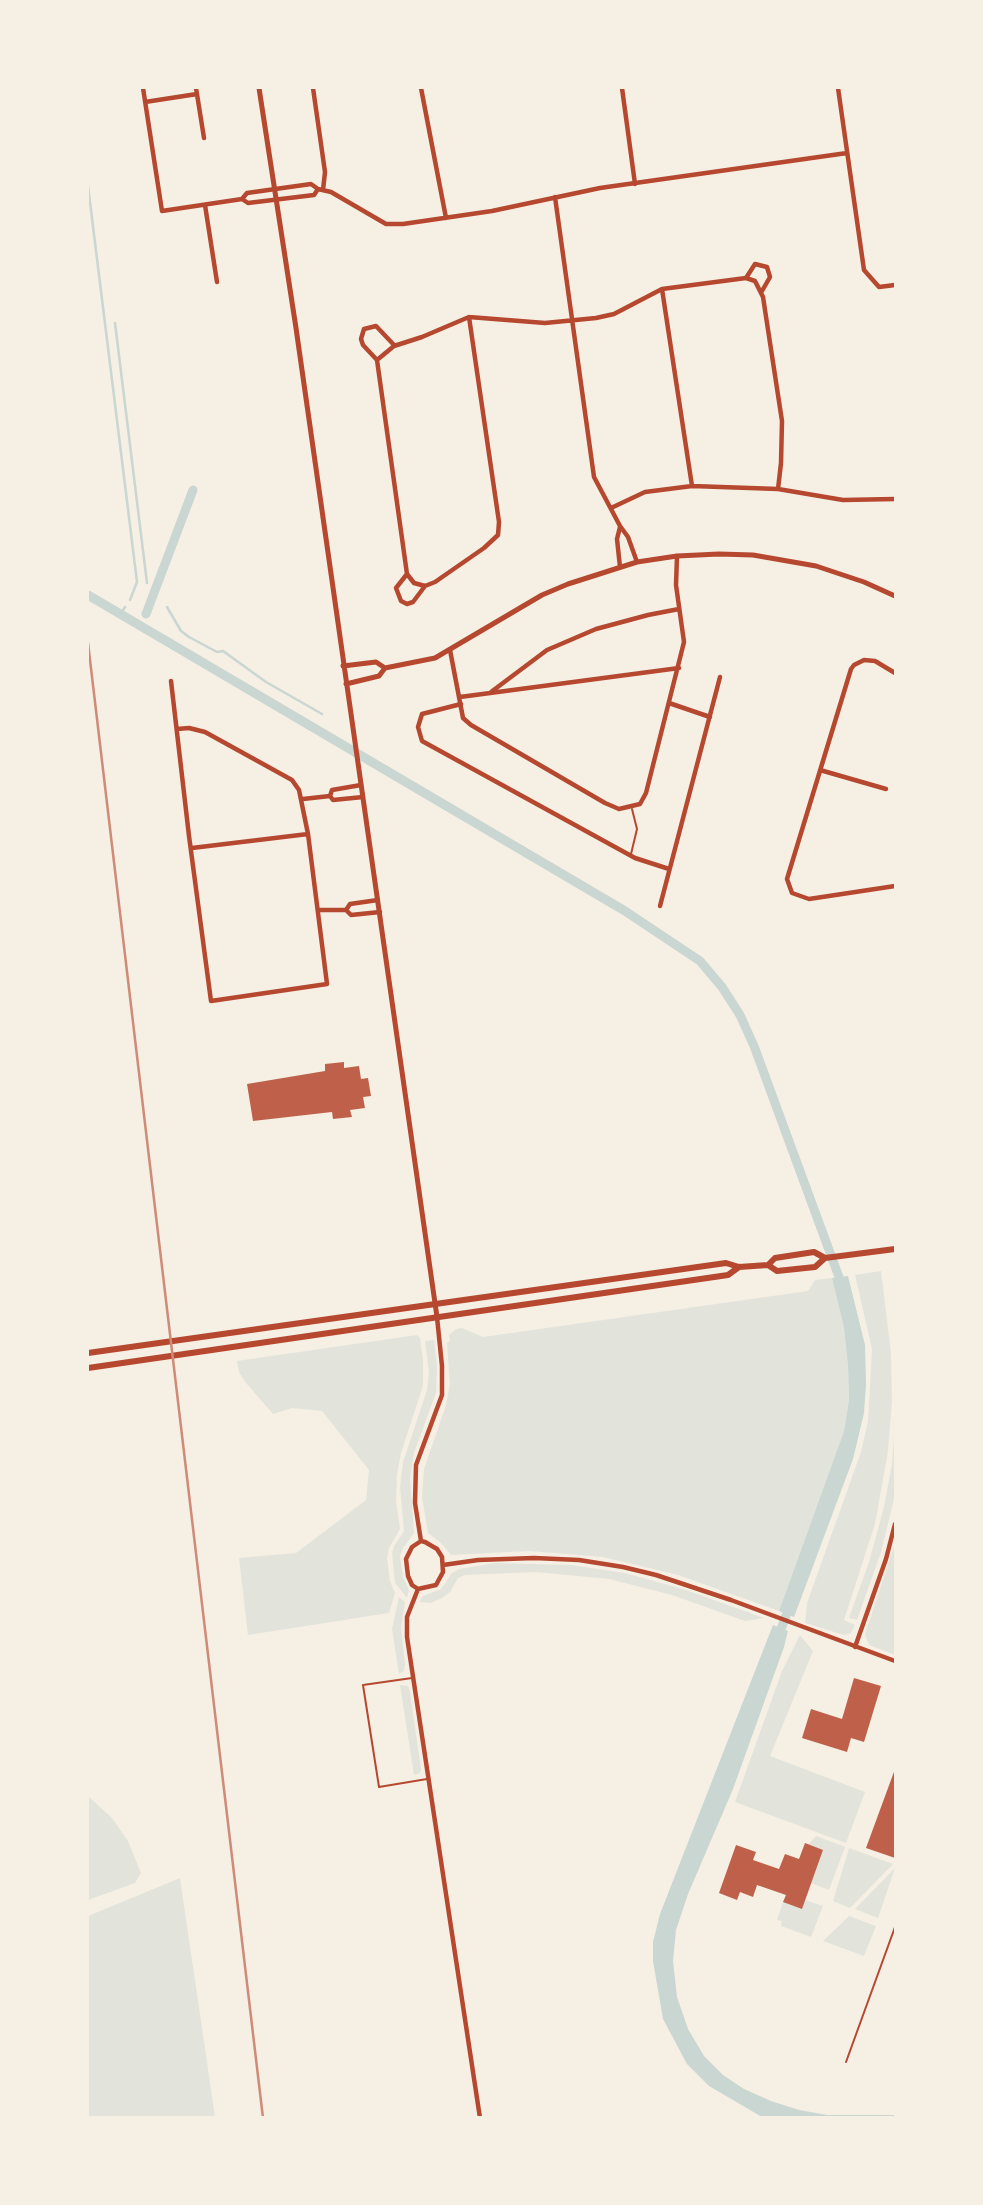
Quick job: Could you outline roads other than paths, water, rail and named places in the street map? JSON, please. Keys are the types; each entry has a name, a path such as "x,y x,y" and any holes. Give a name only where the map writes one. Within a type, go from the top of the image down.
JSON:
{"main road":[{"path":"768,1265 775,1258 814,1252 825,1258 895,1249"},
{"path":"88,1353 726,1264 739,1267 768,1265 777,1271 816,1267 825,1258"},
{"path":"88,1368 728,1275 739,1267"}],"street":[{"path":"143,88 162,211 242,199 247,193 311,184 386,224 492,211 555,197 847,153"},
{"path":"259,88 437,1317 442,1395 416,1465 415,1503 421,1541"},
{"path":"242,199 248,203 276,200 314,195 321,190 325,172 313,88"},
{"path":"421,88 446,218"},
{"path":"622,88 635,184"},
{"path":"838,88 864,270 879,287 895,285"},
{"path":"145,102 197,91 204,138"},
{"path":"555,197 570,321 594,477 628,537 637,562"},
{"path":"205,205 217,282"},
{"path":"746,278 755,264 767,267 770,277 762,291"},
{"path":"377,360 394,346 469,317 545,323 570,321 614,314 662,289 746,278 755,281 762,291 782,421 778,489"},
{"path":"662,289 692,486"},
{"path":"407,574 396,588 401,601 407,604 413,602 425,586 475,555 498,535 499,522 469,317"},
{"path":"394,346 376,326 364,329 361,339 363,345 377,360 407,574 414,583 425,586"},
{"path":"611,508 645,492 692,486 778,489 843,500 895,499"},
{"path":"620,526 617,540 620,566"},
{"path":"346,684 379,676 385,668 435,658 542,595 637,562 677,556 753,555 840,574 895,596"},
{"path":"450,650 463,718 471,725 605,803 620,809 640,804 646,793 684,642 679,610 677,556"},
{"path":"491,692 547,650 621,621 679,610"},
{"path":"895,673 864,660 853,665 786,879 789,889 801,898 809,899 895,886"},
{"path":"343,666 376,662 385,668"},
{"path":"460,697 679,668"},
{"path":"660,906 720,677"},
{"path":"171,681 177,729 192,848 211,1001 327,984 303,799 292,780 205,732 189,728 177,729"},
{"path":"461,704 422,714 418,727 422,741 631,855 669,869"},
{"path":"669,704 710,717"},
{"path":"820,770 886,789"},
{"path":"330,796 332,790 361,785"},
{"path":"303,799 363,797"},
{"path":"192,848 308,834"},
{"path":"346,910 350,904 378,900"},
{"path":"319,910 346,910 351,915 380,912"},
{"path":"855,1647 886,1559 895,1524"},
{"path":"421,1541 437,1549 443,1572 436,1585 418,1589 412,1585 408,1576 406,1559 412,1547 421,1541"},
{"path":"443,1565 497,1559 579,1560 656,1575 895,1661"},
{"path":"418,1589 407,1617 407,1637 481,2118"}],"lane":[{"path":"631,855 637,829 632,807"},
{"path":"413,1678 363,1685 379,1787 428,1779"},
{"path":"846,2062 895,1927"}],"waterway":[{"path":"88,186 137,582 130,600"},
{"path":"115,323 147,583"},
{"path":"146,614 193,490"},
{"path":"88,595 625,911 700,961 722,987 740,1015 754,1046 843,1288"},
{"path":"120,615 125,607"},
{"path":"167,607 181,631 189,637 217,652 223,651 266,682 322,714"},
{"path":"778,1637 790,1605"}],"railway":[{"path":"88,643 263,2118"}]}
